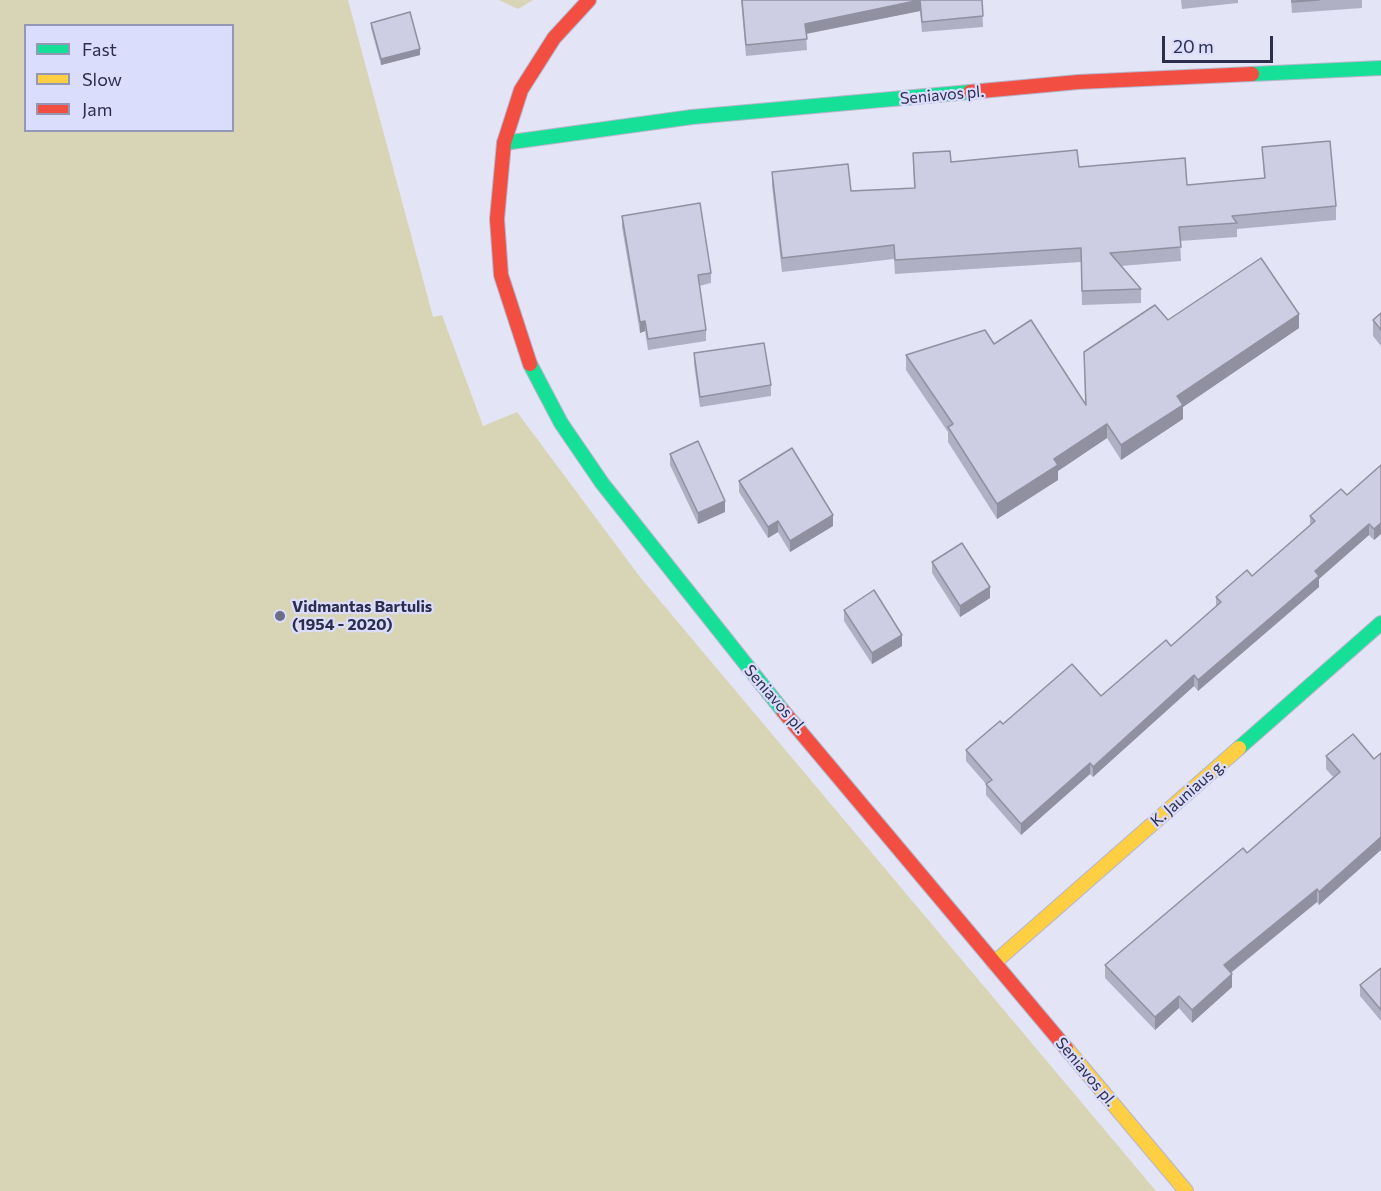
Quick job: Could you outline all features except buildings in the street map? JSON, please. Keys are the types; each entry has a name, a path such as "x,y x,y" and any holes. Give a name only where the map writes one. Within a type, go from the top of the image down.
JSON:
{"main road":[{"name":"Seniavos pl.","path":"589,0 554,38 521,90 504,143 497,219 501,274 530,363 561,423 602,483 741,660 825,757 994,963 1186,1191"},
{"name":"Seniavos pl.","path":"504,143 692,117 1078,82 1381,68"},
{"name":"K. Jauniaus g.","path":"994,963 1381,623"}],"shaded area":[{"path":"0,0 348,0 433,317 442,315 483,426 517,412 640,577 1156,1191 0,1191"},
{"path":"499,0 533,0 518,9"}],"traffic: fast":[{"path":"1252,74 1381,68"},
{"path":"504,143 692,117 970,92"},
{"path":"530,364 561,423 602,483 783,711"},
{"path":"1239,748 1381,623"}],"traffic: slow":[{"path":"994,963 1239,748"},
{"path":"1066,1048 1186,1191"}],"traffic: jam":[{"path":"530,364 501,275 497,219 504,143 521,90 554,38 589,0"},
{"path":"970,92 1078,82 1252,74"},
{"path":"783,711 1066,1048"}],"place":[{"name":"Vidmantas Bartulis (1954 - 2020)","path":"280,616"}]}
